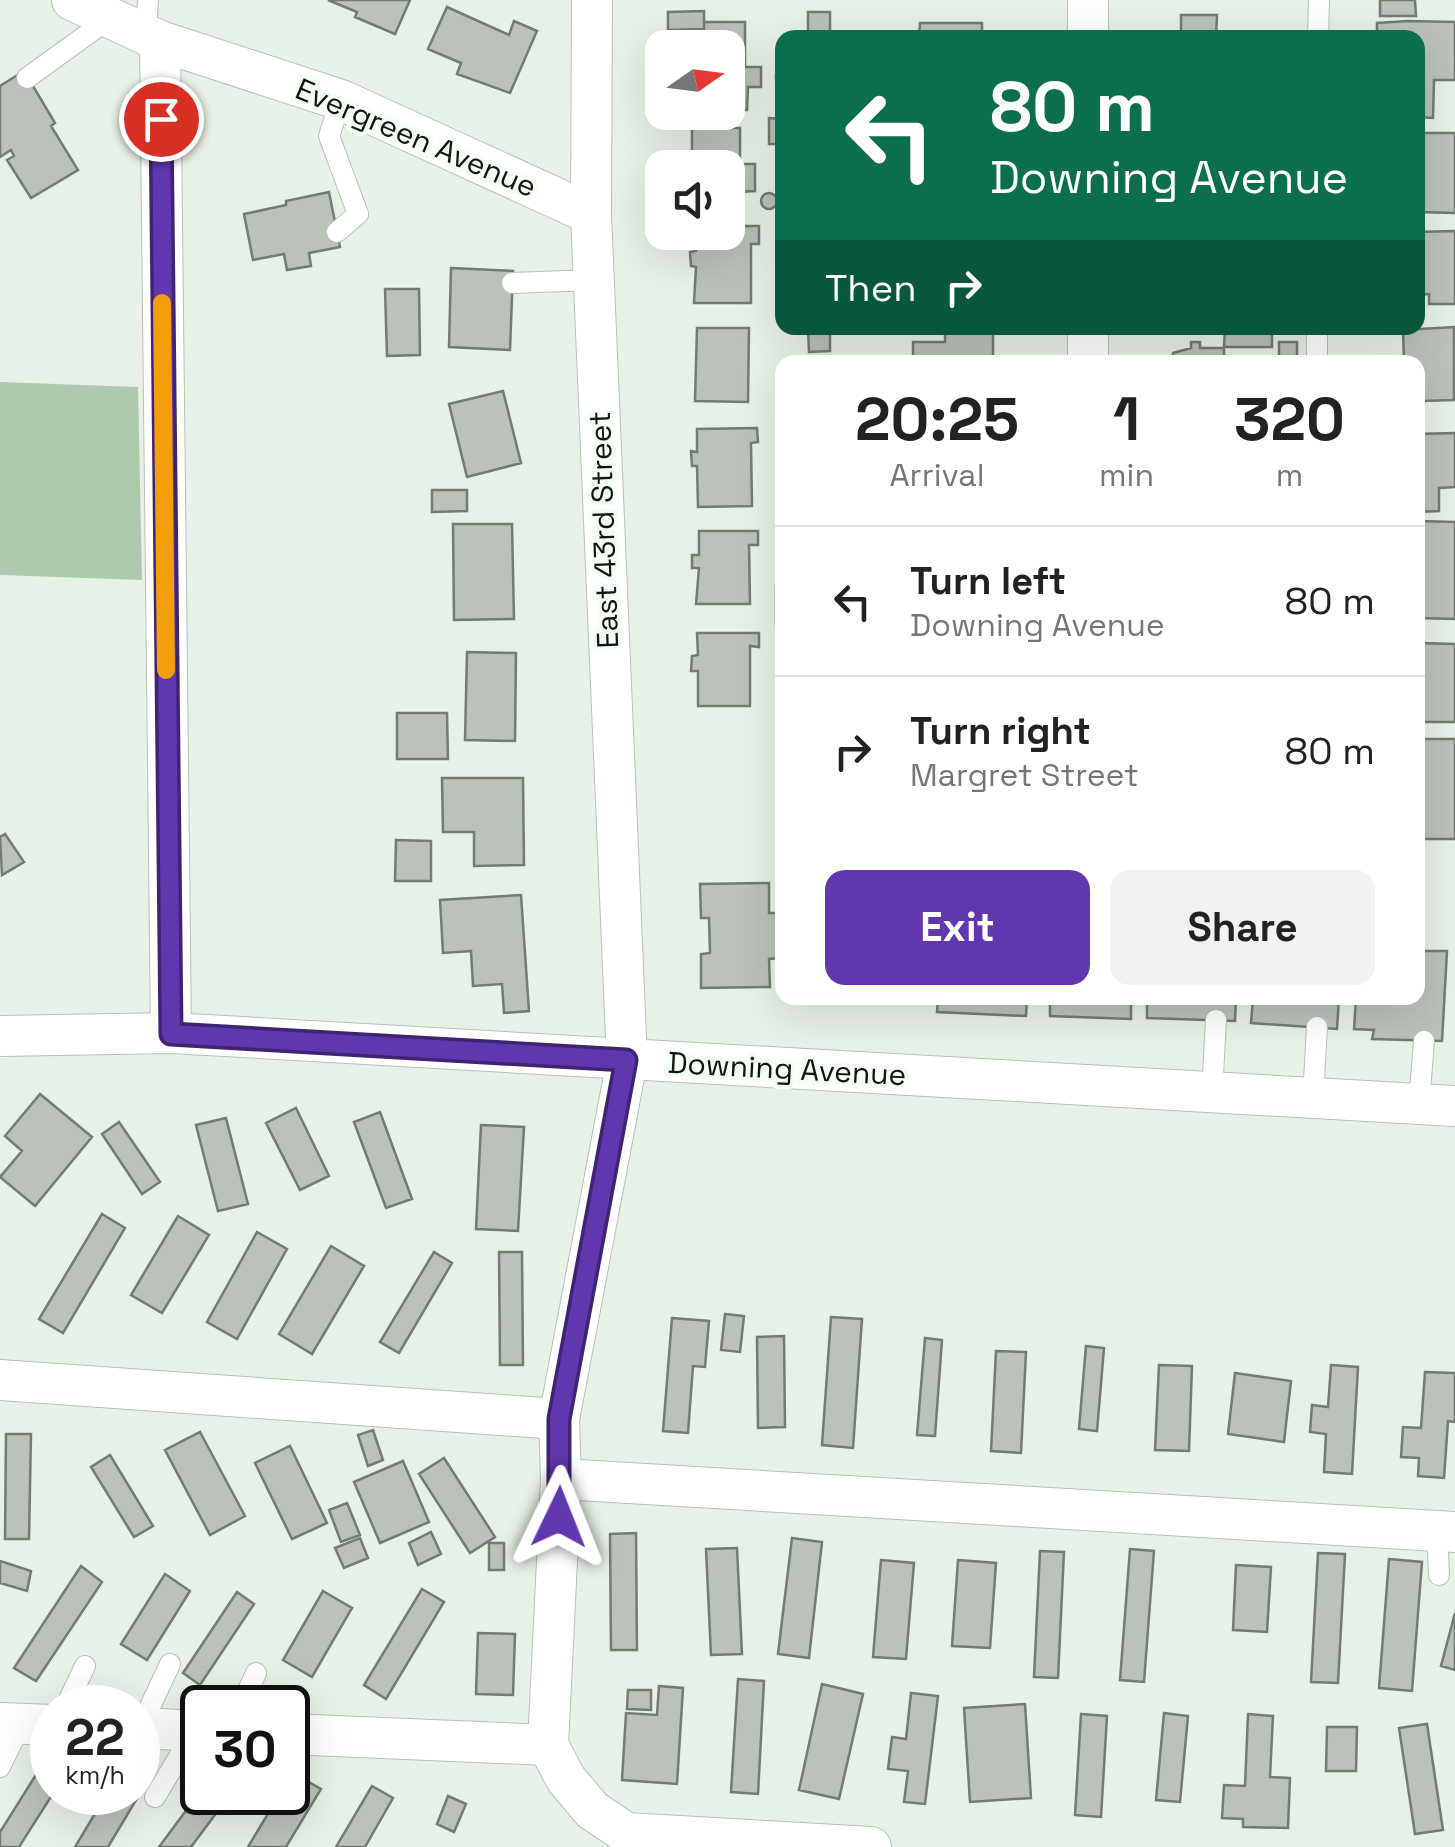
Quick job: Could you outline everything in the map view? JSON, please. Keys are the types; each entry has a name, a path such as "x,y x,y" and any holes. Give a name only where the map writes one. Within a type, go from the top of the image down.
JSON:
{"street":[{"name":"Evergreen Avenue","path":"72,0 340,100 591,214"},
{"name":"East 43rd Street","path":"548,1745 561,1479 559,1419 626,1060 591,214 592,0"},
{"path":"1088,0 1088,30"},
{"path":"142,23 171,1034"},
{"name":"Downing Avenue","path":"0,1036 171,1034 1437,1105"},
{"path":"0,1380 559,1419"},
{"path":"561,1479 1446,1532"},
{"path":"310,1735 548,1745 566,1779 592,1810 626,1833 870,1847"}],"lane":[{"path":"1318,30 1319,0"},
{"path":"28,78 142,23"},
{"path":"336,232 358,214 328,136 340,100"},
{"path":"512,283 594,280"},
{"path":"1212,1093 1216,1020"},
{"path":"1313,1099 1317,1027"},
{"path":"1424,1040 1437,1105"},
{"path":"1439,1574 1446,1532"},
{"path":"160,1685 170,1664"},
{"path":"76,1685 85,1666"},
{"path":"251,1685 256,1673"},
{"path":"0,1767 25,1724"},
{"path":"160,1790 180,1760"}],"green space":[{"path":"0,382 138,387 142,580 0,575"}],"building":[{"path":"328,0 410,0 395,34"},
{"path":"1380,0 1415,0 1416,16 1380,16"},
{"path":"447,7 509,35 514,21 537,31 510,93 457,74 461,63 428,49"},
{"path":"704,11 704,29 668,30 668,12"},
{"path":"808,12 830,12 830,30 808,30"},
{"path":"1181,15 1217,15 1216,30 1181,30"},
{"path":"704,22 745,22 745,30 704,30"},
{"path":"1455,22 1455,80 1434,80 1433,118 1425,117 1425,30 1377,30 1377,23"},
{"path":"920,23 982,23 982,30 920,30"},
{"path":"745,67 761,67 761,87 748,87 747,110"},
{"path":"24,71 78,170 31,198 7,160 14,156 11,150 0,157 0,86"},
{"path":"769,118 775,118 775,144 769,144"},
{"path":"692,130 740,130 740,150 692,150"},
{"path":"1425,133 1455,133 1455,213 1425,212"},
{"path":"745,164 755,164 755,191 745,192"},
{"path":"329,192 340,247 309,253 311,266 287,270 284,254 253,260 244,214"},
{"path":"769,193 775,195 775,207 769,209 761,201"},
{"path":"745,226 759,226 759,244 751,244 751,303 694,303 696,267 691,266 690,252 745,250"},
{"path":"1455,231 1455,304 1429,304 1429,294 1425,294 1425,232"},
{"path":"451,268 513,271 510,350 449,347"},
{"path":"385,289 419,289 420,355 387,356"},
{"path":"1454,327 1454,400 1425,401 1425,355 1404,355 1403,335 1425,335 1425,329"},
{"path":"697,328 749,328 748,402 695,401"},
{"path":"808,335 830,335 830,351 809,352"},
{"path":"945,335 993,335 993,355 913,355 913,342 945,342"},
{"path":"1225,335 1272,335 1272,347 1224,347"},
{"path":"1191,342 1200,342 1200,348 1224,348 1224,355 1173,355 1191,348"},
{"path":"1279,342 1297,342 1297,355 1279,355"},
{"path":"503,391 521,463 467,477 449,404"},
{"path":"757,428 758,442 751,443 752,506 698,507 697,466 692,466 691,451 697,452 697,429"},
{"path":"1455,433 1455,487 1439,488 1439,511 1425,512 1425,434"},
{"path":"432,490 467,490 467,511 432,512"},
{"path":"1425,521 1455,522 1455,619 1425,618"},
{"path":"453,524 512,524 514,619 454,620"},
{"path":"699,531 758,531 758,545 749,545 750,604 696,604 699,568 692,568 692,555 699,555"},
{"path":"697,633 759,633 759,647 750,646 750,706 698,706 698,671 691,671 692,656 698,655"},
{"path":"1425,643 1455,644 1455,722 1425,722"},
{"path":"467,652 516,653 515,741 465,740"},
{"path":"397,713 447,713 448,759 397,759"},
{"path":"1425,739 1455,739 1455,839 1425,839"},
{"path":"442,778 523,778 524,865 474,866 474,832 443,832"},
{"path":"5,834 24,862 2,875 0,837"},
{"path":"396,840 431,841 431,881 395,881"},
{"path":"769,883 769,913 775,913 775,958 769,959 770,987 701,988 701,954 710,953 709,918 701,918 700,884"},
{"path":"521,895 529,1011 504,1013 502,984 473,986 471,951 443,953 440,900"},
{"path":"1425,951 1447,951 1442,1041 1372,1039 1374,1030 1354,1029 1356,1005 1425,1005"},
{"path":"938,1005 1027,1005 1026,1016 937,1012"},
{"path":"1050,1005 1131,1005 1131,1019 1050,1016"},
{"path":"1147,1005 1236,1005 1235,1021 1147,1018"},
{"path":"1252,1005 1339,1005 1337,1029 1251,1023"},
{"path":"40,1094 92,1137 35,1206 0,1177 22,1151 5,1136"},
{"path":"296,1108 329,1176 300,1190 266,1123"},
{"path":"380,1112 412,1199 386,1208 354,1122"},
{"path":"226,1118 248,1204 218,1211 196,1125"},
{"path":"119,1122 160,1182 142,1194 102,1134"},
{"path":"481,1125 524,1127 518,1231 476,1229"},
{"path":"102,1214 125,1228 63,1333 39,1319"},
{"path":"178,1216 209,1235 162,1313 131,1295"},
{"path":"257,1232 287,1249 237,1339 207,1322"},
{"path":"331,1246 364,1266 312,1354 279,1334"},
{"path":"434,1252 452,1263 399,1353 380,1342"},
{"path":"499,1252 522,1252 523,1365 500,1365"},
{"path":"725,1314 744,1316 740,1352 721,1350"},
{"path":"831,1317 862,1319 853,1448 822,1445"},
{"path":"672,1318 709,1321 705,1367 693,1366 688,1433 663,1431"},
{"path":"784,1336 785,1427 758,1428 757,1337"},
{"path":"925,1338 942,1340 935,1436 917,1435"},
{"path":"1086,1346 1104,1348 1097,1431 1079,1429"},
{"path":"996,1351 1026,1352 1021,1453 991,1451"},
{"path":"1159,1365 1192,1366 1189,1451 1155,1450"},
{"path":"1331,1365 1358,1367 1352,1474 1324,1472 1326,1434 1310,1432 1312,1405 1328,1407"},
{"path":"1425,1372 1455,1373 1455,1422 1448,1421 1444,1478 1418,1476 1419,1458 1401,1457 1403,1427 1421,1428"},
{"path":"1235,1373 1291,1381 1284,1442 1228,1434"},
{"path":"373,1430 383,1460 368,1466 358,1435"},
{"path":"200,1432 245,1516 210,1535 165,1450"},
{"path":"6,1434 31,1434 29,1539 5,1539"},
{"path":"290,1446 327,1523 292,1539 255,1463"},
{"path":"110,1455 153,1526 134,1537 91,1467"},
{"path":"444,1458 495,1537 470,1553 419,1474"},
{"path":"403,1461 429,1522 380,1543 354,1482"},
{"path":"347,1503 360,1535 341,1542 329,1510"},
{"path":"431,1532 441,1554 418,1565 409,1543"},
{"path":"636,1533 637,1650 611,1650 610,1534"},
{"path":"360,1538 368,1558 344,1568 335,1548"},
{"path":"792,1538 822,1542 809,1658 778,1654"},
{"path":"489,1543 504,1543 504,1570 489,1570"},
{"path":"737,1548 742,1654 711,1655 706,1549"},
{"path":"1130,1549 1154,1551 1144,1682 1120,1680"},
{"path":"1040,1551 1064,1552 1058,1678 1034,1677"},
{"path":"1318,1553 1345,1554 1338,1683 1311,1682"},
{"path":"1389,1559 1422,1562 1412,1691 1379,1688"},
{"path":"881,1560 914,1563 906,1659 873,1657"},
{"path":"958,1560 996,1563 990,1648 952,1646"},
{"path":"0,1561 31,1571 27,1591 0,1583"},
{"path":"1236,1565 1271,1567 1267,1632 1233,1630"},
{"path":"81,1566 102,1582 36,1681 14,1668"},
{"path":"165,1574 190,1591 147,1660 121,1644"},
{"path":"422,1589 444,1602 386,1699 364,1685"},
{"path":"323,1591 352,1608 312,1677 283,1660"},
{"path":"237,1592 254,1604 200,1685 183,1673"},
{"path":"1455,1613 1455,1670 1441,1666"},
{"path":"478,1633 515,1634 513,1695 476,1694"},
{"path":"738,1679 764,1681 758,1794 731,1792"},
{"path":"822,1684 863,1694 839,1799 799,1790"},
{"path":"659,1686 683,1688 677,1784 622,1780 626,1713 657,1715"},
{"path":"628,1690 651,1690 651,1710 627,1709"},
{"path":"911,1693 938,1696 925,1804 904,1802 908,1771 888,1769 892,1737 906,1739"},
{"path":"1025,1704 1031,1798 970,1802 964,1708"},
{"path":"1164,1713 1188,1716 1180,1802 1156,1800"},
{"path":"1081,1714 1107,1716 1101,1817 1075,1815"},
{"path":"1248,1714 1273,1716 1270,1777 1290,1778 1288,1828 1243,1827 1243,1819 1222,1818 1224,1785 1245,1786"},
{"path":"1427,1724 1443,1830 1415,1834 1399,1728"},
{"path":"1327,1727 1357,1727 1356,1771 1326,1771"},
{"path":"310,1783 321,1789 310,1807"},
{"path":"30,1784 30,1815 39,1815 19,1847 0,1847 0,1832"},
{"path":"372,1786 393,1798 365,1847 336,1847"},
{"path":"448,1796 466,1804 454,1832 437,1824"},
{"path":"94,1815 127,1815 108,1847 75,1847"},
{"path":"183,1815 215,1815 191,1847 159,1847"},
{"path":"267,1815 305,1815 286,1847 248,1847"}],"slow traffic":[{"path":"162,303 166,670"}],"route":[{"path":"161,119 171,1034 626,1060 559,1419 559,1517"}]}
